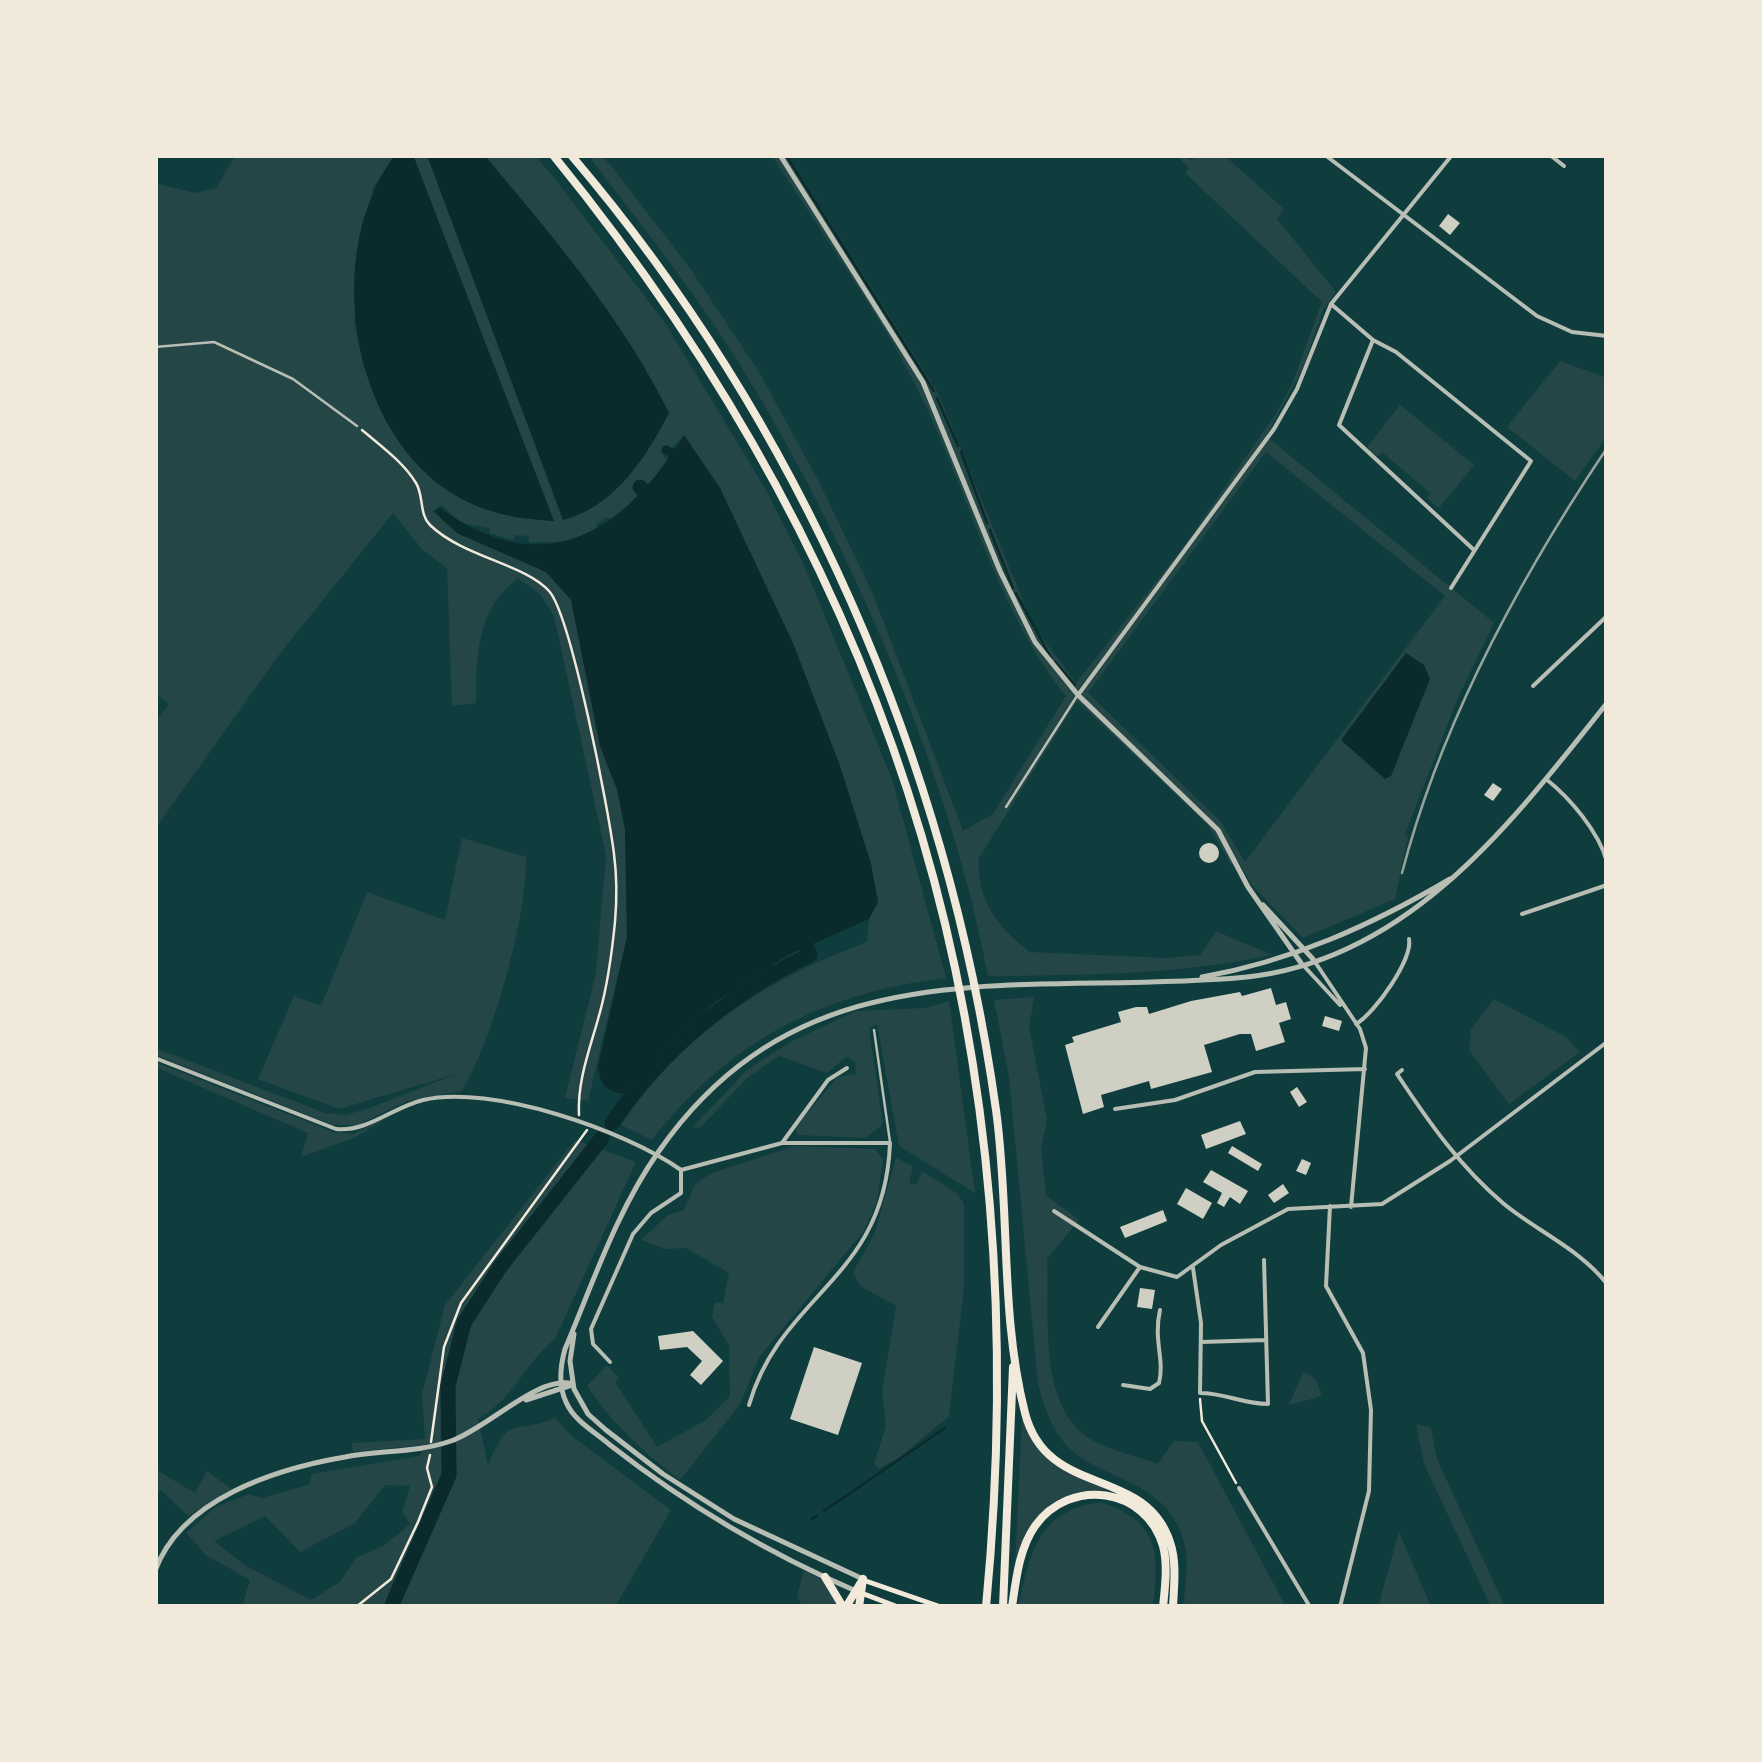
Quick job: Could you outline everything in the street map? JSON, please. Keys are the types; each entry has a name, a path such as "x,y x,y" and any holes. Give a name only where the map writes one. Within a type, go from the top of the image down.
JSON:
{"highway":[{"path":"553,155 659,290 765,460 831,591 902,768 954,960 981,1102 997,1323 990,1564 984,1607"},
{"path":"571,155 674,286 766,432 830,555 896,709 947,868 977,1002 996,1112 1014,1348 1025,1414 1043,1451 1079,1477 1128,1492 1158,1517 1174,1554 1173,1607"},
{"path":"1003,1607 1014,1348"},
{"path":"1012,1607 1021,1558 1035,1526 1067,1499 1092,1494 1128,1502 1154,1526 1166,1562 1163,1607"},
{"path":"825,1577 844,1607 863,1580"},
{"path":"858,1607 864,1594 863,1580"}],"main road":[{"path":"863,1580 940,1607"},
{"path":"864,1594 898,1607"}],"street":[{"path":"780,155 916,369 1025,624 1049,663 1218,830 1293,954 1356,1024 1366,1048 1351,1206"},
{"path":"1325,155 1549,324 1607,336"},
{"path":"1078,695 1274,428 1297,388 1332,304 1452,155"},
{"path":"1550,155 1564,166"},
{"path":"1332,304 1531,461 1451,588"},
{"path":"1373,340 1339,425 1474,550"},
{"path":"1533,686 1607,616"},
{"path":"864,1594 736,1532 648,1476 579,1420 562,1391 562,1360 608,1248 657,1154 712,1088 785,1034 867,1000 936,990 1174,982 1271,974 1314,960 1389,925 1456,876 1546,779 1607,703"},
{"path":"1546,779 1562,792 1604,850 1607,862"},
{"path":"1174,982 1305,950 1375,922 1456,876"},
{"path":"1522,914 1607,884"},
{"path":"1257,900 1314,960 1343,1008"},
{"path":"1356,1024 1379,1003 1407,957 1409,939"},
{"path":"1054,1210 1140,1267 1177,1277 1208,1253 1280,1212 1382,1204 1456,1156 1607,1042"},
{"path":"155,1058 336,1130 353,1131 404,1106 442,1096 465,1096 584,1123 627,1138 681,1170 782,1143 890,1143 883,1201 866,1241 769,1352 749,1405"},
{"path":"782,1143 828,1080 847,1068"},
{"path":"1115,1109 1189,1096 1255,1072 1365,1069"},
{"path":"1402,1070 1396,1074 1456,1156 1505,1204 1594,1268 1607,1284"},
{"path":"610,1362 593,1344 591,1330 633,1234 645,1218 680,1193 681,1170"},
{"path":"1330,1206 1326,1286 1363,1353 1371,1410 1369,1492 1340,1607"},
{"path":"1193,1268 1200,1393 1224,1393 1246,1404 1268,1404 1264,1260"},
{"path":"1098,1327 1140,1267"},
{"path":"1123,1386 1150,1389 1159,1384 1161,1362 1154,1336 1160,1310"},
{"path":"576,1323 570,1361 573,1384 588,1414 663,1474 749,1528 863,1580"},
{"path":"1200,1342 1266,1340"},
{"path":"155,1571 176,1532 242,1488 317,1462 434,1446 465,1435 546,1383 560,1380 573,1384"},
{"path":"522,1401 562,1391 573,1384"},
{"path":"1240,1488 1310,1607"}],"lane":[{"path":"155,347 214,342 293,378 357,426"},
{"path":"1006,807 1078,695"},
{"path":"874,1030 890,1143"}],"path":[{"path":"356,1607 391,1578 432,1487 430,1462 444,1347 461,1303 581,1143 587,1129 578,1114 584,1066 602,1008 618,894 604,802 562,614 547,588 532,576 491,563 431,526 423,514 419,487 408,472 357,426"},
{"path":"1200,1393 1202,1421 1240,1488"}],"shaded area":[{"path":"236,155 395,155 373,188 354,321 363,364 385,415 512,517 553,521 413,155 427,155 564,520 599,503 627,478 669,413 608,311 484,155 534,155 552,175 665,323 766,490 803,563 892,779 946,978 859,996 781,1028 713,1075 652,1140 621,1125 671,1064 729,1014 794,974 867,942 869,919 878,902 871,864 839,763 720,488 684,436 663,456 667,460 649,486 644,482 635,493 639,497 611,521 607,517 596,524 598,529 566,542 529,542 529,536 515,535 514,540 489,533 490,528 460,523 442,505 436,508 457,533 546,572 571,599 600,746 617,789 625,829 627,937 588,1101 565,1098 596,973 606,855 554,616 540,594 518,578 504,590 487,619 478,651 476,703 452,706 447,568 422,549 393,513 281,652 155,829 155,722 169,704 155,694 155,183 195,193 216,188"},
{"path":"395,155 413,155 554,521 505,515 458,497 421,468 392,431 371,387 358,339 354,289 359,240 372,195"},
{"path":"427,155 484,155 608,311 669,413 627,478 614,492 582,513 563,520"},
{"path":"588,155 601,155 613,168 689,267 759,372 819,482 873,594 963,831 993,814 1066,696 1019,624 935,427 901,358 772,155 788,155 937,391 1033,625 1076,683 1181,550 1275,415 1292,384 1322,302 1185,173 1189,168 1176,155 1192,160 1197,155 1224,155 1284,209 1277,219 1336,292 1323,310 1303,368 1266,436 1494,623 1458,698 1405,834 1408,836 1395,899 1303,938 1251,884 1239,862 1231,865 1208,825 1077,701 979,858 981,887 999,922 1029,952 1167,958 1200,955 1216,931 1272,955 1166,970 988,976 950,823 923,745 894,667 825,516 730,349","holes":["1266,452 1445,596 1245,862 1221,822 1088,693"]},
{"path":"1560,361 1607,378 1607,436 1575,481 1507,427"},
{"path":"1400,405 1474,465 1439,508 1427,499 1430,493 1382,452 1377,457 1367,447"},
{"path":"684,435 720,488 793,643 839,763 871,864 878,902 869,919 788,955 715,1002 666,1046 623,1094 605,1086 598,1067 627,937 625,829 617,789 600,746 571,600 546,572 457,533 433,511 440,508 478,531 514,542 548,544 579,536 608,521 635,498"},
{"path":"1406,653 1424,665 1430,679 1391,776 1385,779 1341,740"},
{"path":"462,838 526,857 521,912 506,977 485,1041 462,1091 407,1101 358,1125 333,1125 155,1055 155,1048 325,1113 346,1115 459,1073 339,1109 258,1079 294,996 321,1006 367,892 445,920"},
{"path":"1034,997 1029,1027 1047,1120 1041,1149 1046,1195 1079,1220 1047,1259 1049,1354 1060,1401 1070,1420 1093,1441 1158,1464 1174,1441 1198,1442 1286,1607 1184,1607 1186,1552 1179,1528 1168,1510 1137,1486 1083,1459 1062,1440 1049,1417 1038,1384 1009,1077 994,1000"},
{"path":"1494,999 1566,1037 1580,1052 1509,1104 1469,1050 1471,1029"},
{"path":"949,1001 975,1193 899,1146 877,1024 869,1028 883,1124 865,1138 798,1135 795,1127 838,1077 856,1074 855,1061 846,1057 827,1073 779,1056 747,1078 701,1127 692,1128 747,1070 790,1042 856,1011 925,1008"},
{"path":"155,1062 334,1132 353,1134 392,1115 354,1138 301,1157 308,1133 155,1067"},
{"path":"575,1140 636,1162 555,1339 502,1401 478,1419 488,1465 507,1432 555,1418 573,1437 671,1510 615,1607 242,1607 250,1580 206,1555 186,1533 216,1507 249,1494 262,1498 310,1484 311,1474 420,1456 423,1445 353,1452 352,1443 425,1439 422,1394 445,1305","holes":["385,1485 410,1486 402,1512 410,1524 383,1546 356,1558 340,1582 311,1600 246,1566 214,1541 265,1516 300,1552 355,1523"]},
{"path":"795,1146 875,1149 883,1159 877,1202 864,1231 760,1356 740,1404 680,1480 629,1437 587,1386 607,1365 619,1378 615,1382 657,1447 706,1420 730,1396 729,1345 712,1317 715,1302 723,1303 729,1273 686,1248 666,1249 641,1240 668,1215 684,1210 695,1184 712,1173"},
{"path":"896,1158 913,1166 909,1185 917,1184 922,1171 958,1194 964,1204 964,1288 949,1416 900,1457 878,1469 874,1463 886,1426 882,1391 896,1306 860,1286 853,1272 874,1235"},
{"path":"1303,1372 1315,1378 1322,1396 1289,1405"},
{"path":"1022,1418 1038,1445 1057,1465 1080,1479 1110,1489 1066,1497 1040,1515 1015,1565"},
{"path":"1416,1424 1431,1428 1437,1459 1505,1607 1491,1607 1424,1464"},
{"path":"155,1469 195,1493 207,1471 231,1489 188,1516 161,1490 155,1495"},
{"path":"1101,1502 1135,1519 1151,1541 1156,1570 1153,1607 1018,1607 1040,1537 1063,1514"},
{"path":"1399,1532 1430,1604 1378,1607"},
{"path":"804,1570 827,1583 838,1607 802,1607 797,1596"}],"building":[{"path":"1448,214 1460,223 1450,235 1439,226"},
{"path":"1493,783 1502,789 1493,801 1484,795"},
{"path":"1209,843 1219,853 1209,863 1199,853"},
{"path":"1271,988 1276,1005 1286,1002 1291,1019 1279,1023 1285,1042 1256,1051 1251,1034 1240,1034 1204,1045 1212,1072 1151,1089 1149,1081 1101,1095 1104,1107 1083,1114 1065,1045 1074,1042 1072,1037 1121,1022 1118,1012 1136,1007 1147,1007 1149,1014 1191,1001 1240,992 1242,996"},
{"path":"1325,1016 1342,1021 1339,1031 1322,1026"},
{"path":"1297,1087 1307,1102 1299,1107 1290,1092"},
{"path":"1240,1121 1246,1134 1206,1149 1201,1135"},
{"path":"1232,1146 1262,1164 1258,1171 1228,1153"},
{"path":"1302,1159 1311,1163 1306,1175 1296,1171"},
{"path":"1211,1170 1248,1191 1240,1204 1230,1197 1224,1207 1217,1203 1222,1193 1203,1182"},
{"path":"1283,1184 1289,1193 1274,1203 1268,1195"},
{"path":"1186,1188 1212,1203 1203,1219 1177,1204"},
{"path":"1163,1210 1167,1221 1125,1238 1120,1227"},
{"path":"1140,1288 1155,1290 1152,1309 1137,1307"},
{"path":"693,1331 723,1361 701,1385 690,1375 702,1361 687,1347 660,1350 658,1336"},
{"path":"814,1347 862,1363 838,1435 790,1419"}],"waterway":[{"path":"786,155 934,391"},
{"path":"937,398 958,446"},
{"path":"666,450 672,453"},
{"path":"961,452 987,523"},
{"path":"640,487 644,491"},
{"path":"990,530 1013,588"},
{"path":"1016,593 1051,658"},
{"path":"1055,662 1075,685"},
{"path":"612,1123 675,1048 726,1005 810,955 806,946"},
{"path":"767,966 772,974"},
{"path":"732,990 737,997"},
{"path":"698,1017 702,1024"},
{"path":"666,1046 671,1053"},
{"path":"637,1077 642,1083"},
{"path":"391,1607 449,1475 448,1386 464,1323 500,1267 602,1138"},
{"path":"824,1511 945,1428"},
{"path":"812,1519 817,1516"}],"tram line":[{"path":"1402,873 1438,761 1487,652 1544,547 1607,448"}]}
